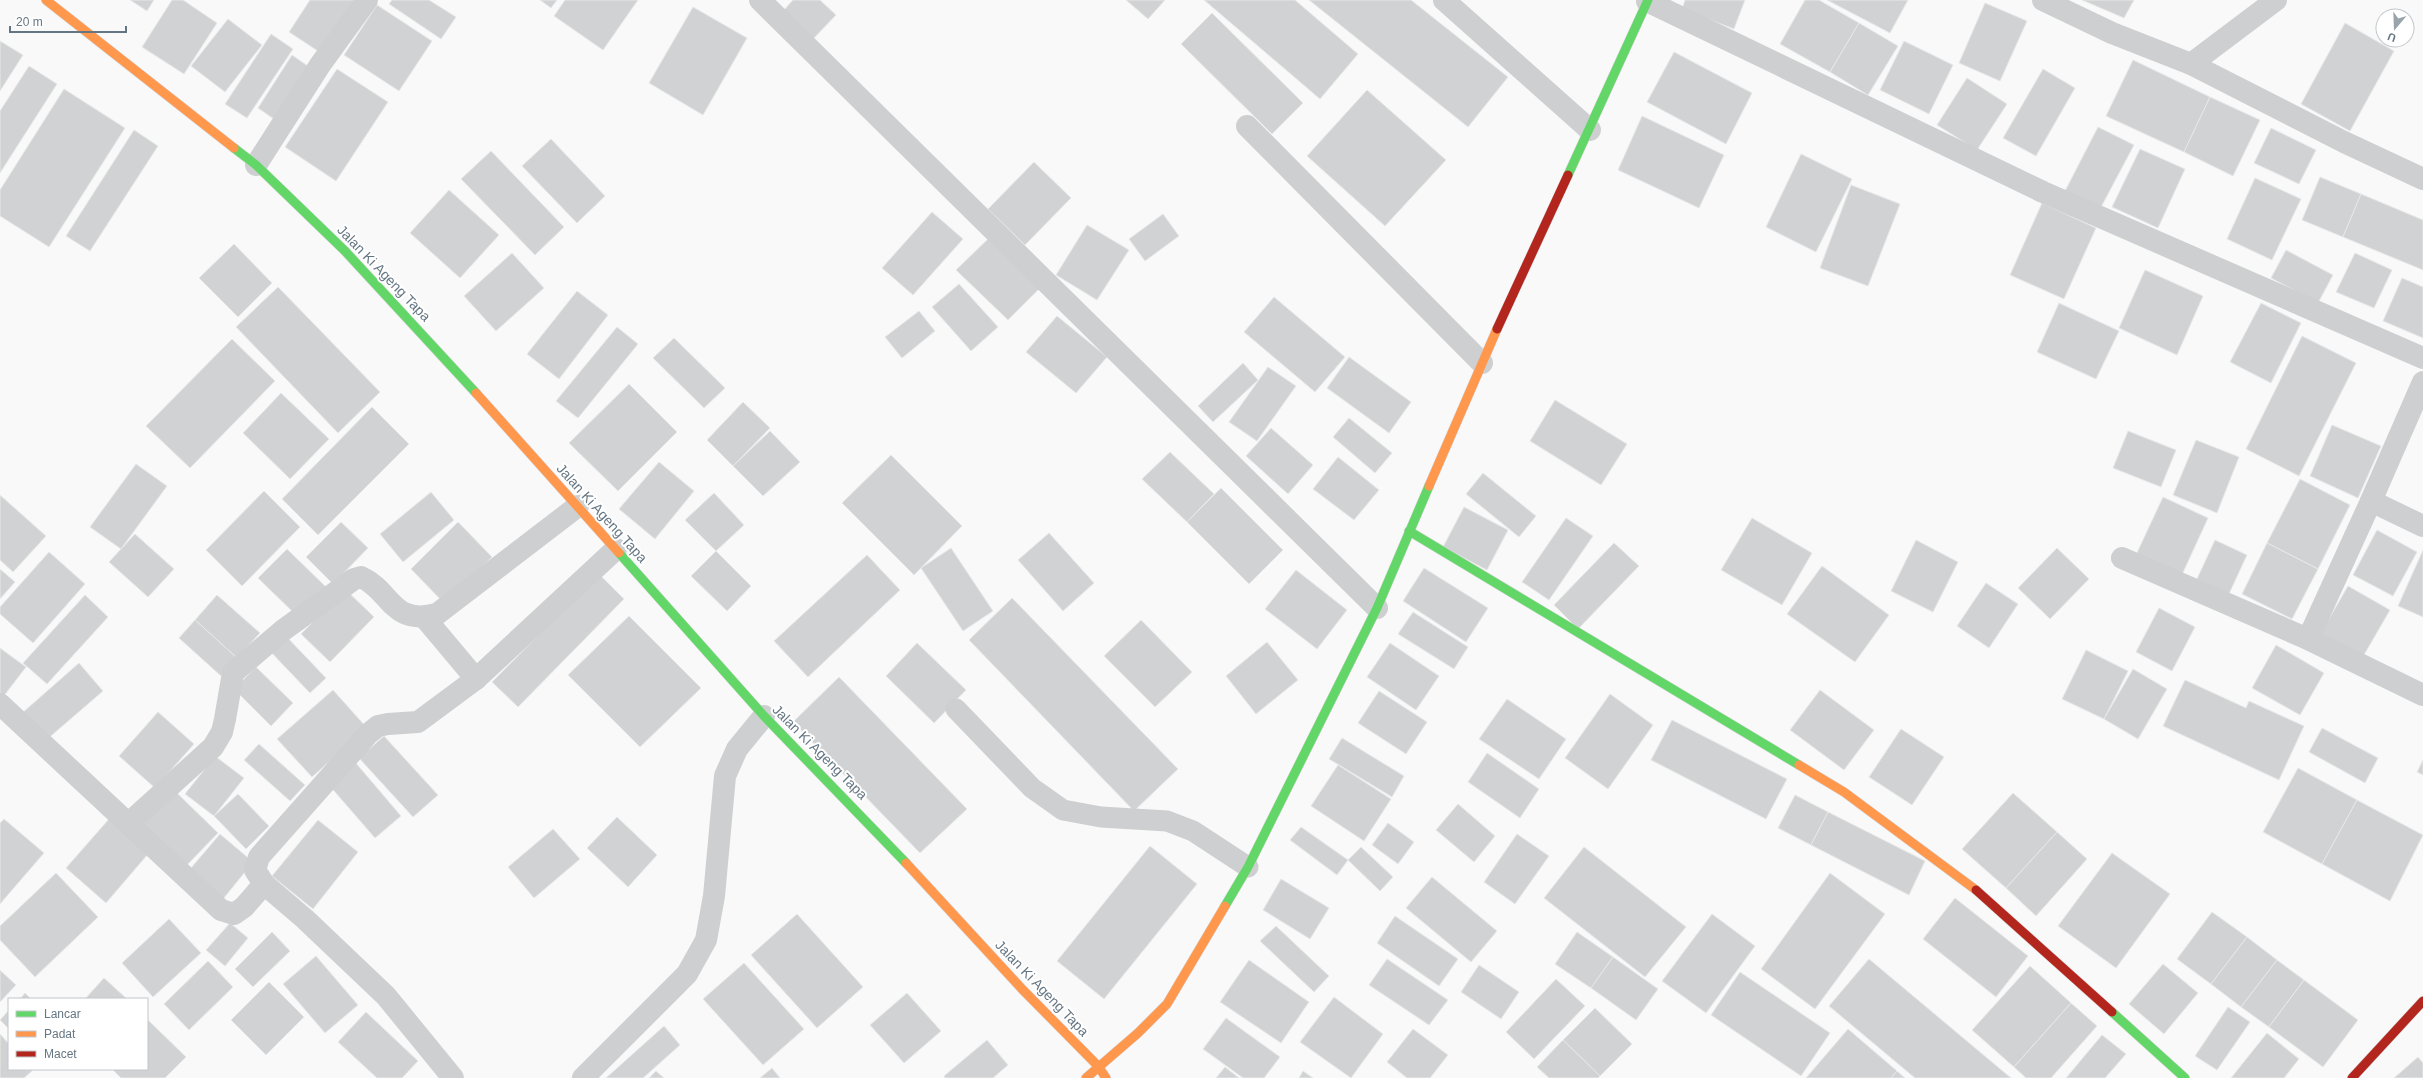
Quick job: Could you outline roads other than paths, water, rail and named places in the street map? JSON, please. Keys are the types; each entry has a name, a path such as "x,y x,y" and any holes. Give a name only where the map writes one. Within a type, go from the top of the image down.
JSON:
{"street":[{"name":"Jalan Ki Ageng Tapa","path":"46,0 256,165 345,251 419,329 764,716 860,813 1022,989 1098,1066 1106,1078"},
{"path":"256,165 320,65 367,0"},
{"path":"760,0 1377,608"},
{"path":"1444,0 1590,130"},
{"path":"1086,1078 1098,1066 1138,1034 1167,1004 1248,867 1377,608 1482,363 1590,130 1648,0 2043,192 2423,358"},
{"path":"2043,0 2112,33 2191,64 2344,142 2423,179"},
{"path":"2191,64 2276,0"},
{"path":"1247,126 1482,363"},
{"path":"2308,639 2423,382"},
{"path":"2371,501 2423,526"},
{"path":"129,823 213,747 222,732 233,672 282,631 354,579 361,577 368,580 393,606 410,616 424,617 437,614 578,506"},
{"path":"1409,531 1844,792 1989,900 2185,1078"},
{"path":"453,1078 386,996 305,919 264,884 255,870 259,857 368,734 383,725 418,722 476,679 616,549"},
{"path":"2122,558 2308,639 2423,695"},
{"path":"424,617 476,679"},
{"path":"0,704 221,910 234,914 244,907 264,884"},
{"path":"583,1078 687,974 706,940 714,896 725,776 737,749 764,716"},
{"path":"2352,1078 2423,1001"}],"lane":[{"path":"956,709 1032,788 1063,810 1102,817 1167,821 1193,831 1248,867"}]}
